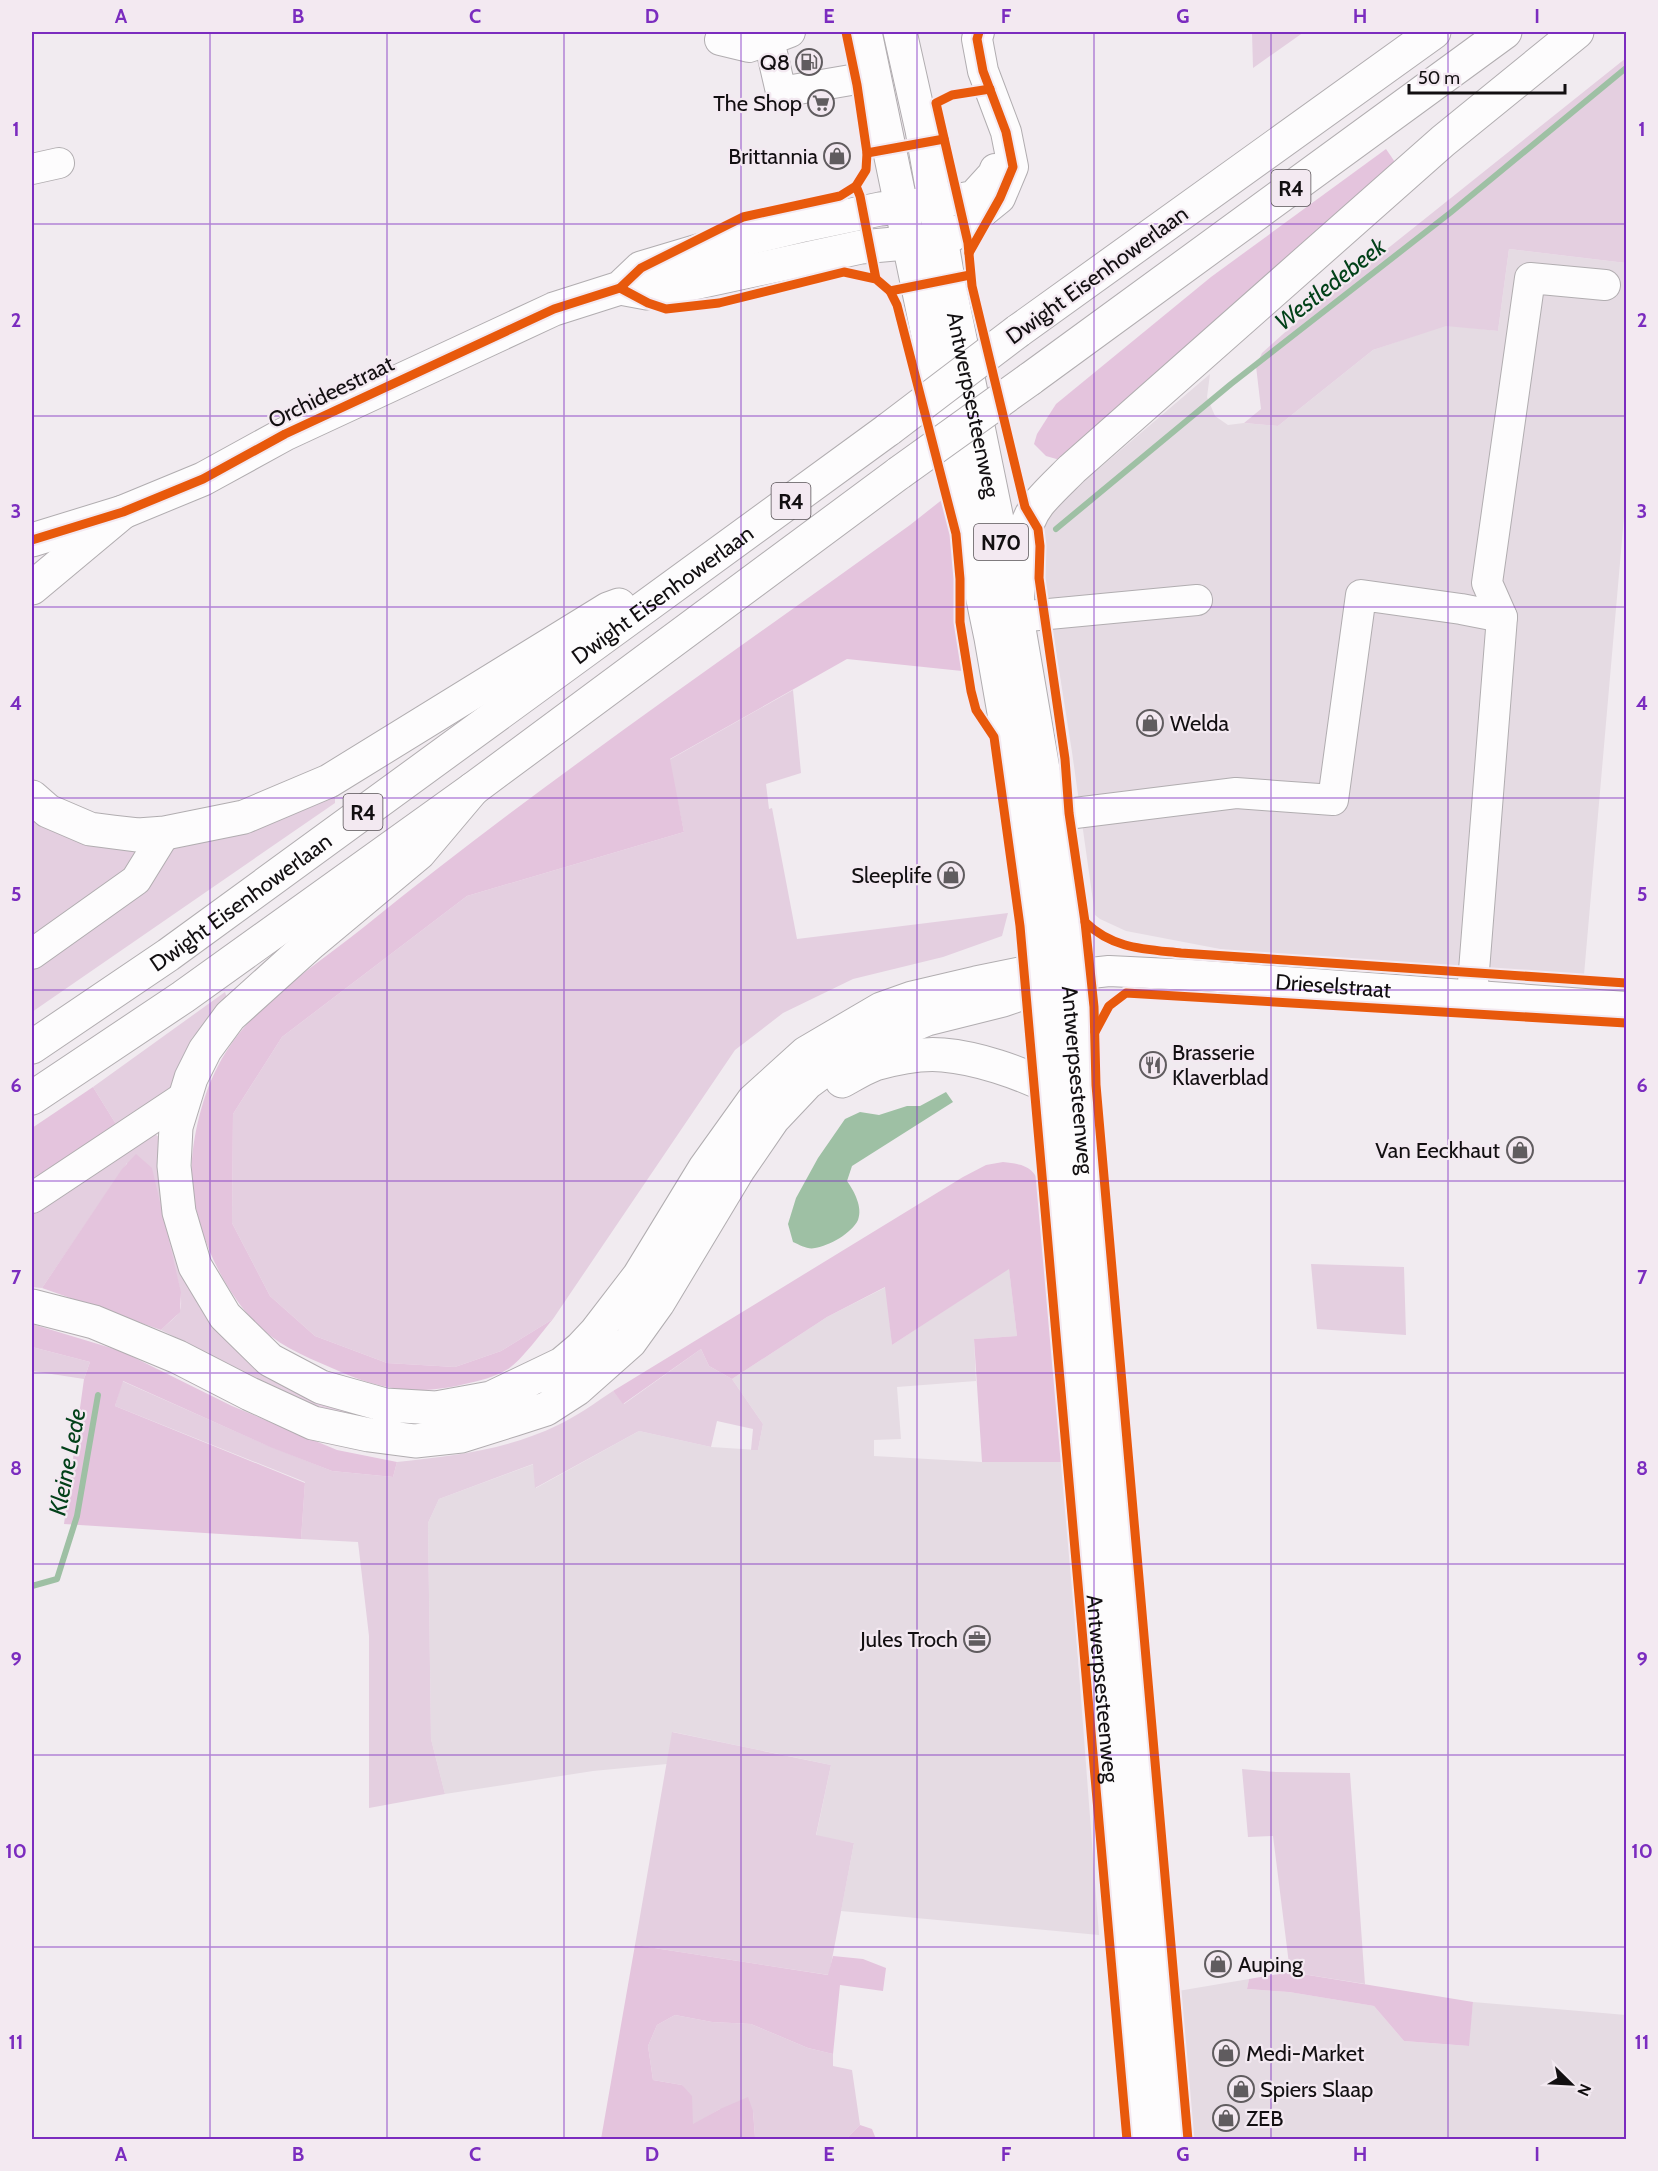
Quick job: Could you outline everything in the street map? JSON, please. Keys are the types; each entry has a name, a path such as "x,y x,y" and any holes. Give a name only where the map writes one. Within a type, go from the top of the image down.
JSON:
{"main road":[{"name":"Antwerpsesteenweg","path":"865,32 987,618 1013,766 1032,905 1054,977 1139,1932 1172,2139"},
{"name":"Antwerpsesteenweg","path":"900,32 922,130 934,204 1017,617 1051,816 1064,921 1054,977 1049,1087 1098,1470"},
{"name":"Dwight Eisenhowerlaan","path":"32,1047 168,955 693,574 1018,331 1434,32"},
{"name":"Dwight Eisenhowerlaan","path":"32,1098 183,997 473,789 899,473 1505,32"},
{"path":"1017,617 1021,548 1031,517 1039,504 1072,469 1443,141 1577,32"},
{"name":"Orchideestraat","path":"32,540 123,512 203,479 295,430 554,309 620,288 641,268 708,248 854,214 934,204"},
{"name":"Orchideestraat","path":"620,288 647,293 861,247 941,239"},
{"path":"32,588 123,512"},
{"path":"32,797 48,811 90,829 138,835 165,833 244,817 329,782 608,609 693,574"},
{"path":"473,789 420,854 311,943 230,1016 205,1050 184,1097 176,1127 174,1166 179,1212 195,1266 225,1316 270,1360 321,1387 385,1405 436,1408 491,1398 562,1364 581,1348 639,1276 705,1168 753,1101 806,1053 881,1009 912,998 1024,973 1054,977"},
{"path":"32,1306 94,1322 147,1344 313,1423 369,1435 415,1441 461,1436 546,1409 577,1389 630,1342 658,1303 738,1170 773,1119 807,1083 849,1052 927,1019 1004,1000 1026,992 1054,977"},
{"path":"773,1119 810,1103 841,1082 873,1065 908,1057 942,1055 961,1058 1034,1079 1049,1087"},
{"name":"Antwerpsesteenweg","path":"1139,1932 1141,2139"}],"street":[{"path":"941,239 953,236 1000,198 1013,167 1006,132 983,71 977,39 979,32"},
{"path":"720,40 749,47 780,36 781,92 874,76"},
{"path":"934,204 974,196 993,174 1006,132"},
{"path":"1472,996 1502,617 1487,583 1530,278 1605,285"},
{"path":"1051,816 1236,792 1333,800 1361,595 1502,617"},
{"path":"1017,617 1197,600"},
{"path":"32,954 136,880 165,833"},
{"name":"Drieselstraat","path":"1054,977 1109,971 1179,974 1626,1007"},
{"path":"32,1198 184,1097"}],"shaded area":[{"path":"1252,32 1304,32 1253,68"},
{"path":"1626,58 1626,263 1509,249 1498,331 1446,326 1373,350 1278,426 1244,423 1261,409 1256,366 1262,353 1302,317"},
{"path":"1386,149 1399,168 1060,460 1046,456 1034,444 1037,434 1056,404 1211,277"},
{"path":"1509,249 1626,263 1626,494 1584,975 1236,952 1126,931 1100,919 1095,915 1045,581 1046,547 1043,522 1062,500 1210,374 1207,397 1215,416 1228,425 1244,423 1278,426 1373,350 1446,325 1498,331"},
{"path":"948,495 962,671 847,659 670,759 684,832 467,896 282,1037 233,1114 232,1223 270,1296 315,1336 387,1363 455,1367 501,1351 553,1319 525,1353 508,1369 481,1380 448,1387 417,1390 387,1387 341,1372 300,1354 262,1329 248,1315 224,1281 214,1262 199,1222 192,1182 195,1138 202,1106 218,1066 231,1044 247,1024 283,989 497,823 910,525"},
{"path":"793,690 801,773 766,784 769,809 772,808 797,939 1008,913 1002,936 943,957 853,979 783,1013 735,1050 553,1319 501,1351 455,1367 387,1363 315,1336 270,1296 232,1223 233,1114 282,1037 467,896 684,832 669,760"},
{"path":"335,796 335,803 32,1012 32,816 63,832"},
{"path":"225,992 227,998 192,1038 171,1087 156,1135 162,1139 223,1331 413,1421 412,1430 312,1406 161,1330 180,1310 181,1297 171,1259 127,1163 42,1288 32,1287 32,1185 119,1129 93,1087"},
{"path":"93,1087 119,1129 32,1185 32,1128"},
{"path":"946,1092 953,1102 852,1166 847,1181 859,1205 859,1215 851,1230 821,1247 807,1248 793,1242 788,1224 796,1198 818,1158 845,1119 860,1112 879,1115 907,1106 920,1106"},
{"path":"136,1154 152,1168 181,1292 180,1312 161,1330 42,1288 122,1169"},
{"path":"1003,1162 1019,1164 1030,1169 1037,1178 1042,1193 1063,1462 982,1462 974,1339 1017,1336 1009,1269 892,1345 885,1287 827,1317 732,1379 709,1366 701,1349 623,1404 613,1391 963,1177 986,1165"},
{"path":"1311,1264 1404,1267 1406,1335 1317,1329"},
{"path":"1009,1268 1017,1336 974,1339 976,1381 897,1387 901,1439 874,1440 874,1456 982,1462 1063,1462 1099,1935 841,1911 854,1843 816,1836 831,1765 673,1732 667,1764 593,1771 445,1794 431,1739 428,1523 439,1499 534,1464 536,1488 639,1431 711,1447 758,1450 763,1424 732,1379 827,1317 886,1287 892,1345"},
{"path":"32,1324 121,1351 232,1406 337,1450 397,1462 393,1477 332,1471 270,1447 123,1381 115,1406 305,1483 301,1539 64,1524 84,1379 90,1362 32,1347"},
{"path":"32,1347 90,1362 84,1379 32,1371"},
{"path":"701,1349 709,1366 732,1379 763,1424 758,1450 751,1450 753,1429 717,1421 711,1447 639,1431 535,1488 533,1464 439,1499 428,1523 431,1739 445,1794 369,1808 369,1636 358,1542 301,1539 305,1482 115,1406 122,1381 264,1444 332,1471 393,1477 397,1462 479,1451 539,1434 572,1418 613,1391 624,1404"},
{"path":"672,1732 831,1765 816,1835 854,1843 829,1975 635,1945"},
{"path":"1242,1769 1350,1773 1365,1984 1290,1972 1273,1836 1248,1837"},
{"path":"635,1945 828,1975 833,1956 863,1959 886,1968 883,1991 840,1985 833,2054 808,2048 751,2024 712,2022 675,2015 657,2025 648,2046 653,2080 682,2085 692,2096 693,2124 748,2097 753,2111 755,2137 758,2139 601,2139"},
{"path":"1290,1972 1473,2002 1469,2046 1404,2041 1374,2006 1289,1992 1247,1989 1249,1979"},
{"path":"1249,1979 1247,1989 1289,1992 1374,2006 1404,2041 1468,2046 1473,2002 1626,2015 1626,2139 1193,2139 1178,1991"},
{"path":"675,2015 712,2022 751,2024 808,2048 833,2054 833,2066 852,2070 860,2125 846,2139 758,2139 755,2137 753,2111 720,2109 693,2125 682,2085 653,2080 648,2046 657,2025"},
{"path":"860,2125 872,2129 876,2139 846,2139"}],"waterway":[{"name":"Westledebeek","path":"1056,529 1231,384 1450,213 1626,68"},
{"name":"Kleine Lede","path":"32,1586 57,1579 77,1516 98,1395"}],"cycle path":[{"path":"32,540 123,512 203,479 285,434 554,309 620,288 641,268 743,217 840,196 856,186 866,170 867,153 846,32"},
{"path":"969,253 1000,198 1013,167 1006,132 983,71 977,39 979,32"},
{"path":"990,89 952,95 936,103 968,243 972,286 1025,507 1038,529 1039,578 1065,759 1069,813 1085,922 1094,1007 1096,1085 1188,2140"},
{"path":"867,153 944,139"},
{"path":"856,186 860,196 876,279"},
{"path":"620,288 648,303 666,309 719,303 844,272 876,279 890,291 897,305 956,534 960,579 960,622 971,691 976,710 994,737 1020,926 1127,2140"},
{"path":"890,291 970,275"},
{"path":"1085,922 1118,943 1154,950 1626,983"},
{"path":"1095,1032 1109,1006 1126,993 1626,1023"}],"place":[{"name":"Q8","path":"809,62"},
{"name":"The Shop","path":"821,103"},
{"name":"Brittannia","path":"837,156"},
{"name":"Welda","path":"1150,723"},
{"name":"Sleeplife","path":"951,875"},
{"name":"Brasserie Klaverblad","path":"1153,1065"},
{"name":"Van Eeckhaut","path":"1520,1150"},
{"name":"Jules Troch","path":"977,1639"},
{"name":"Auping","path":"1218,1964"},
{"name":"Medi-Market","path":"1226,2053"},
{"name":"Spiers Slaap","path":"1241,2089"},
{"name":"ZEB","path":"1226,2118"}]}
